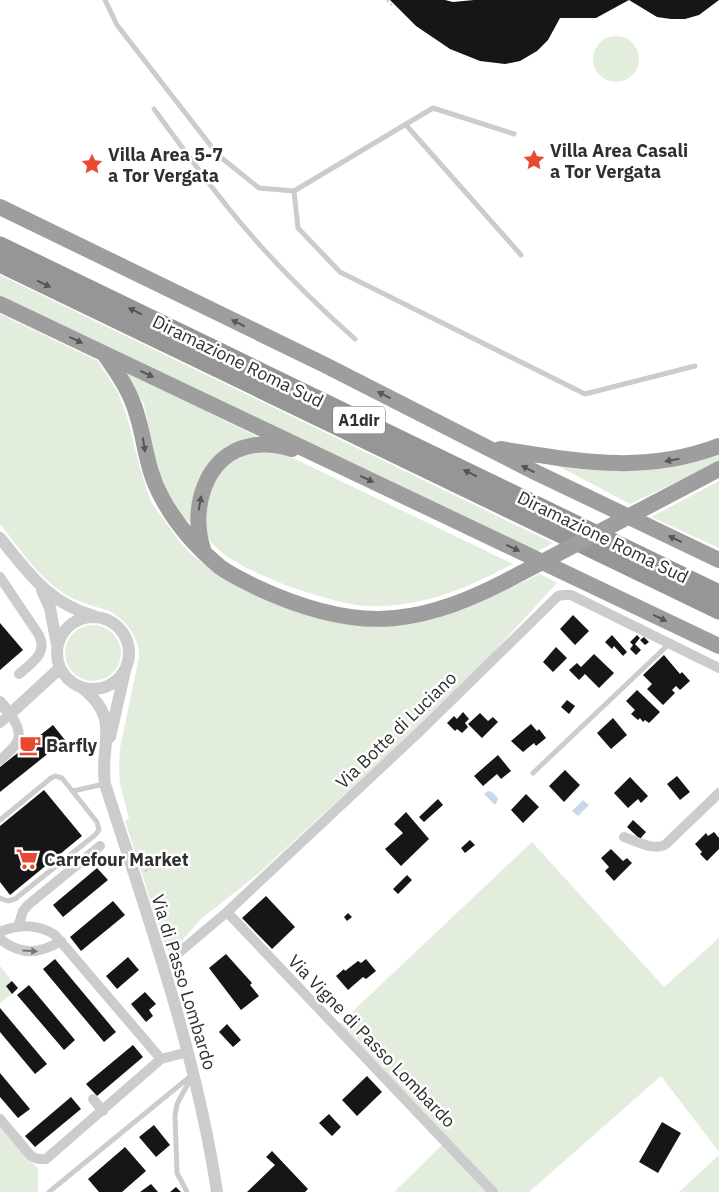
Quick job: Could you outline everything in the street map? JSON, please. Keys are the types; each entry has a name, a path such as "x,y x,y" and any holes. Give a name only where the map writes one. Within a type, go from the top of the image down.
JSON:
{"highway":[{"path":"0,207 325,365 564,487 719,560"},
{"name":"Diramazione Roma Sud","path":"0,246 719,594"},
{"name":"Diramazione Roma Sud","path":"0,263 719,610"},
{"path":"0,304 719,646"},
{"path":"103,353 122,380 133,401 148,464 157,488 175,519 204,551 230,574 276,597 312,609 351,617 393,618 430,612 462,602 719,469"},
{"path":"204,551 199,534 199,505 206,481 221,461 245,447 259,445 285,447 323,458"},
{"path":"487,447 569,460 624,464 677,459 719,446"}],"street":[{"path":"0,538 36,582 60,602 81,613 98,615 110,621 123,633 129,650 129,665 119,678 109,686 98,689 81,687 66,678 60,668 57,657 57,646 50,608 36,582"},
{"path":"0,578 34,627 42,643 40,655 19,674"},
{"name":"Via Botte di Luciano","path":"163,966 227,912 417,734 558,596 564,594 571,596 719,668"},
{"path":"57,646 65,630 74,622 98,615"},
{"name":"Via di Passo Lombardo","path":"105,756 129,665"},
{"path":"5,718 60,668"},
{"name":"Via di Passo Lombardo","path":"81,687 96,699 103,712 107,728 103,769 105,784 163,966 194,1073 217,1192"},
{"path":"0,702 5,718 17,724 20,738 13,748 0,760"},
{"path":"624,837 654,847 661,847 719,793"},
{"path":"18,927 21,916 28,904 100,846"},
{"name":"Via Vigne di Passo Lombardo","path":"227,912 493,1192"},
{"path":"0,932 18,927 34,927 55,935 161,1059"},
{"path":"0,939 16,949 33,952 44,950 61,942"},
{"path":"0,1119 29,1154 34,1158 42,1160 48,1158 161,1059 188,1052"},
{"path":"93,1099 103,1111"}],"lane":[{"path":"105,0 117,25 218,155 259,188 294,191 433,108 514,134"},
{"path":"154,109 230,210 279,265 355,339"},
{"path":"406,125 521,255"},
{"path":"294,191 298,228 340,272 585,394 695,366"},
{"path":"533,773 670,644"},
{"path":"0,820 54,776 62,778 73,791 97,822 99,830 15,899 0,898"},
{"path":"73,791 105,784"},
{"path":"49,1192 194,1073"},
{"path":"187,1192 177,1173 175,1116 177,1104 194,1073"}],"path":[{"path":"387,0 392,5"},
{"path":"98,615 107,615 116,620 126,630 132,644 129,665"},
{"path":"134,875 152,868 157,856"}],"green space":[{"path":"612,36 620,36 629,40 635,46 639,59 635,72 629,78 620,82 612,82 603,78 597,72 593,63 593,55 597,46 603,40"},
{"path":"0,275 553,543 536,552 0,295"},
{"path":"0,314 98,361 118,393 127,416 151,502 180,542 192,555 211,570 286,604 409,623 438,618 467,608 540,574 557,583 489,657 395,748 259,873 201,919 173,951 168,951 165,946 125,821 129,819 120,784 120,748 139,657 137,643 131,630 121,619 106,610 77,600 54,586 30,562 0,524"},
{"path":"128,372 262,439 196,485 192,509 193,526 179,513 170,499 156,465 144,404 126,373"},
{"path":"251,451 286,455 513,564 460,589 442,595 406,604 387,606 350,604 279,582 233,560 216,547 206,532 206,495 225,465"},
{"path":"719,453 719,462 630,504 558,466"},
{"path":"719,481 719,548 651,517"},
{"path":"93,625 108,630 116,638 121,653 116,668 108,676 93,681 78,676 70,668 65,653 70,638 78,630"},
{"path":"532,842 664,987 719,938 719,1152 661,1076 529,1192 394,1192 445,1142 336,1027"},
{"path":"0,966 12,981 6,986 12,994 0,1003"},
{"path":"0,1123 38,1169 38,1192 0,1192"},
{"path":"719,1155 719,1192 679,1192"}],"water":[{"path":"488,791 498,798 496,804 484,794"},
{"path":"583,800 589,805 578,816 572,811"}],"building":[{"path":"390,0 445,0 453,2 474,0 629,0 596,18 560,18 548,40 537,51 520,61 505,64 480,61 450,49 416,26"},
{"path":"629,0 719,0 699,15 685,19 671,19 657,17"},
{"path":"573,615 589,631 575,645 560,629"},
{"path":"0,623 23,650 0,670"},
{"path":"612,635 627,652 623,656 614,646 612,649 605,642"},
{"path":"637,635 640,638 635,644 641,650 636,655 630,649 633,645 630,642"},
{"path":"644,637 649,642 645,645 640,640"},
{"path":"556,647 567,658 553,672 543,662"},
{"path":"594,654 614,673 599,688 585,674 579,680 569,670 577,663 581,667"},
{"path":"664,655 680,674 682,672 690,681 680,690 676,686 672,690 675,693 663,705 647,689 652,684 643,675"},
{"path":"637,690 660,712 649,723 645,720 643,722 640,718 638,720 631,714 635,710 626,701"},
{"path":"567,700 575,706 569,714 561,707"},
{"path":"463,712 469,719 465,723 468,727 462,733 457,729 455,731 447,723 454,716 457,719"},
{"path":"480,713 488,721 493,717 498,722 482,738 468,724"},
{"path":"613,718 627,735 611,749 597,733"},
{"path":"531,724 537,731 539,729 546,738 536,746 534,743 523,752 511,741"},
{"path":"53,725 65,740 0,792 0,767"},
{"path":"498,755 511,771 501,779 497,774 483,786 474,776"},
{"path":"565,770 580,785 564,802 549,786"},
{"path":"677,776 690,792 680,800 667,784"},
{"path":"630,777 648,796 641,803 638,799 628,808 614,793"},
{"name":"Carrefour Market","path":"44,790 82,836 10,895 0,882 0,826"},
{"path":"526,794 539,807 523,823 511,810"},
{"path":"438,799 443,805 424,822 419,817"},
{"path":"406,812 429,839 401,866 385,849 403,833 394,824"},
{"path":"633,820 646,832 640,839 627,827"},
{"path":"714,832 719,838 719,849 707,861 700,854 702,852 695,844 706,833 708,836"},
{"path":"470,840 475,845 465,853 461,848"},
{"path":"611,849 623,861 627,858 632,863 614,881 605,871 609,867 601,858"},
{"path":"97,868 108,880 63,917 53,905"},
{"path":"407,875 412,880 398,894 393,889"},
{"path":"266,896 295,927 272,949 242,918"},
{"path":"113,901 125,915 81,951 70,937"},
{"path":"348,913 352,917 347,921 344,917"},
{"path":"226,954 252,983 250,985 259,996 241,1010 209,968"},
{"path":"128,957 139,970 117,989 106,976"},
{"path":"55,959 116,1032 104,1042 43,969"},
{"path":"366,959 376,971 366,979 363,977 348,990 336,976 358,961 361,963"},
{"path":"12,981 18,988 12,994 6,986"},
{"path":"29,985 75,1040 64,1050 17,995"},
{"path":"145,992 156,1004 149,1010 153,1016 146,1022 131,1004"},
{"path":"0,1008 47,1064 35,1074 0,1032"},
{"path":"227,1024 241,1040 233,1047 219,1032"},
{"path":"133,1045 143,1057 97,1096 86,1084"},
{"path":"0,1073 30,1109 18,1118 0,1097"},
{"path":"367,1076 382,1092 357,1116 342,1100"},
{"path":"71,1097 81,1109 35,1147 25,1136"},
{"path":"329,1114 341,1127 332,1136 319,1123"},
{"path":"662,1122 681,1133 658,1173 639,1162"},
{"path":"154,1125 170,1145 156,1157 139,1137"},
{"path":"125,1147 146,1171 122,1192 99,1192 88,1179"},
{"path":"272,1151 308,1189 305,1192 247,1192 275,1165 266,1157"},
{"path":"151,1184 158,1192 140,1192"},
{"path":"176,1187 181,1192 170,1192"}],"place":[{"name":"Villa Area Casali a Tor Vergata","path":"534,160"},
{"name":"Villa Area 5-7 a Tor Vergata","path":"92,164"},
{"name":"Barfly","path":"30,745"},
{"name":"Carrefour Market","path":"27,859"}]}
